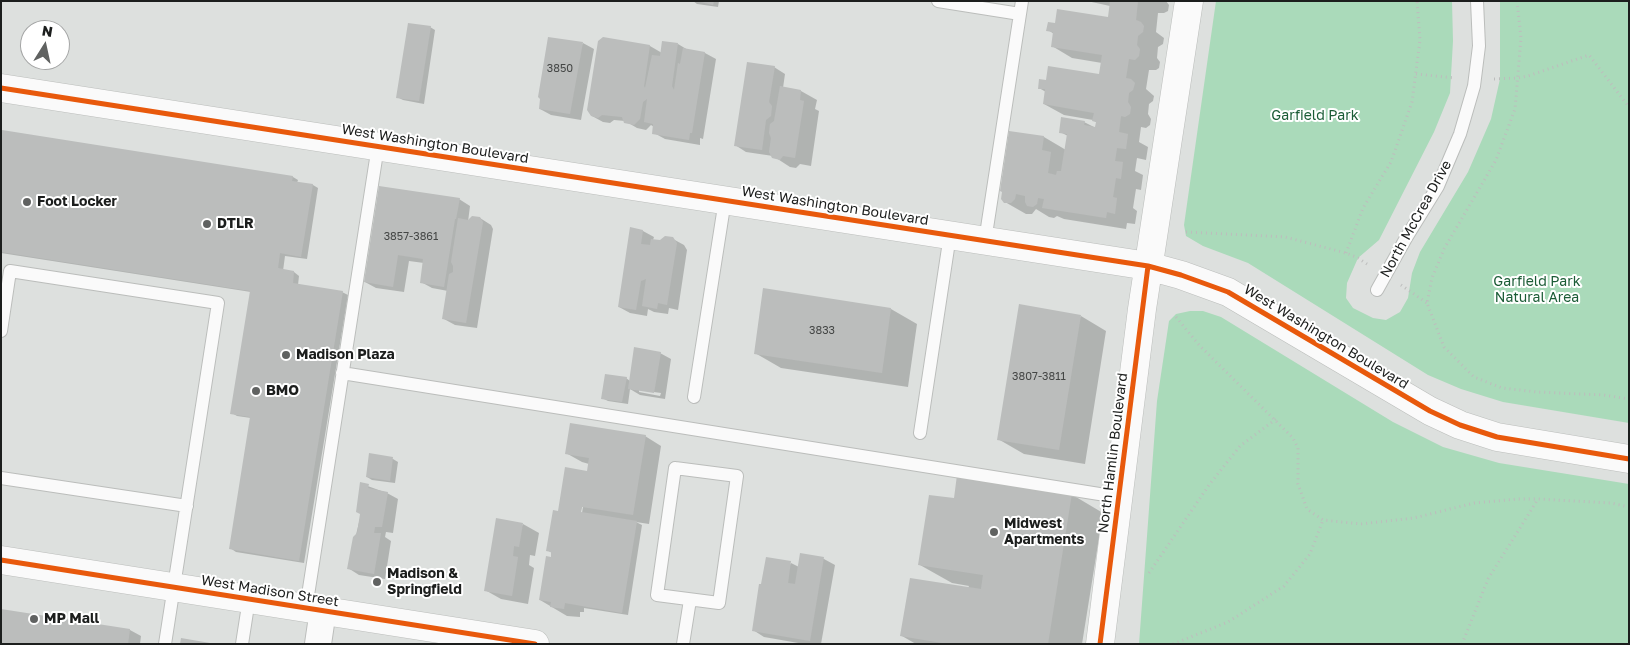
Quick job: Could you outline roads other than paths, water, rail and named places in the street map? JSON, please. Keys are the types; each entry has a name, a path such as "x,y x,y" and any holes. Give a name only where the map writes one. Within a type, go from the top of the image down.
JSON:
{"street":[{"name":"North Hamlin Boulevard","path":"1100,644 1148,266 1188,1"},
{"name":"West Washington Boulevard","path":"1,88 1148,266 1181,275 1228,292 1430,411 1460,425 1497,437 1629,459"},
{"name":"West Madison Street","path":"1,560 535,644"},
{"path":"314,609 318,644"}],"lane":[{"path":"938,1 1021,8 985,241"},
{"name":"North McCrea Drive","path":"1377,290 1438,186 1460,134 1475,79 1479,46 1478,1"},
{"path":"314,609 342,373 378,146"},
{"path":"694,397 725,200"},
{"path":"920,433 950,235"},
{"path":"1,331 10,271 218,303 165,644"},
{"path":"342,373 1118,497"},
{"path":"675,468 737,476 719,604 690,600 657,595 675,468"},
{"path":"1,478 187,506"},
{"path":"242,644 249,599"},
{"path":"683,644 690,600"}],"place":[{"name":"Foot Locker","path":"27,202"},
{"name":"DTLR","path":"207,224"},
{"name":"Madison Plaza","path":"286,355"},
{"name":"BMO","path":"256,391"},
{"name":"Midwest Apartments","path":"994,532"},
{"name":"Madison & Springfield","path":"377,582"},
{"name":"MP Mall","path":"34,619"}],"park label":[{"name":"Garfield Park","path":"1315,116"},
{"name":"Garfield Park Natural Area","path":"1537,290"}]}
